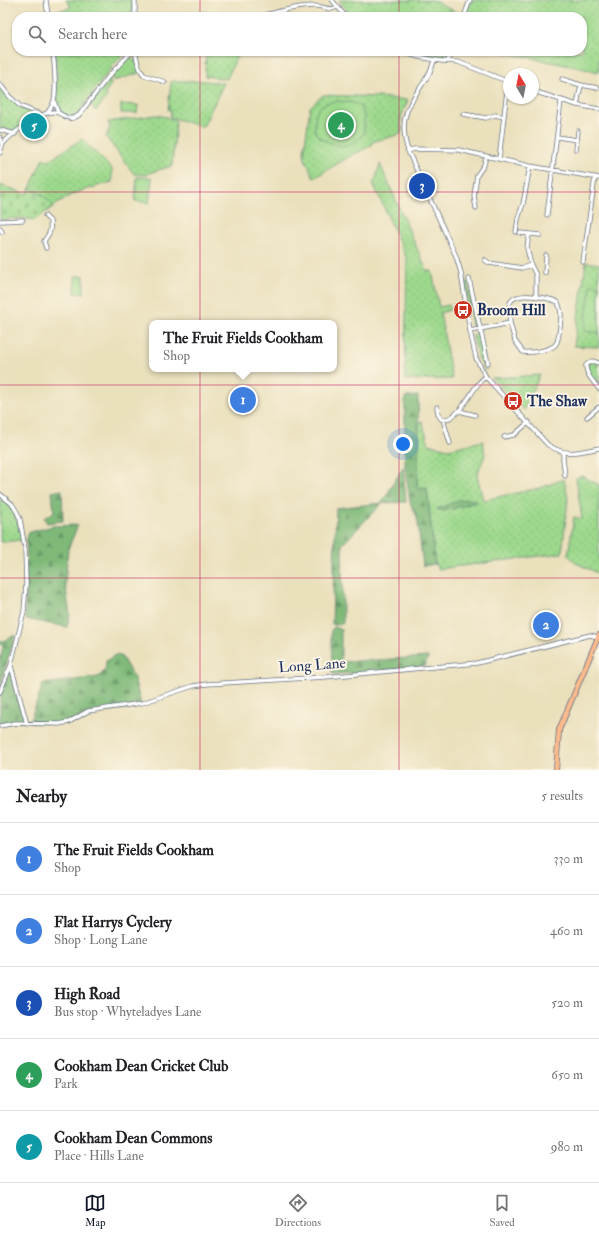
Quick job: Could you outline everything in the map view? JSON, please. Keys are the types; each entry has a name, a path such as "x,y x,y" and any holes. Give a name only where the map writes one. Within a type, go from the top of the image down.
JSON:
{"main road":[{"path":"556,770 560,730 598,636"}],"street":[{"path":"46,0 47,12"},
{"path":"134,0 135,12"},
{"path":"332,0 342,12"},
{"path":"466,12 470,0"},
{"path":"279,12 315,5 329,10 337,7"},
{"path":"53,56 54,101 58,112"},
{"path":"2,145 15,134 48,112 58,112 68,119 79,115 108,77 128,56"},
{"path":"131,56 137,60"},
{"path":"136,56 144,75 165,82"},
{"path":"416,56 434,60 458,62 503,80"},
{"path":"448,61 450,56"},
{"path":"434,60 433,67 411,100 406,113 403,125 404,139 408,152 456,256 461,273 470,331 476,358 486,377 548,445 563,453 573,453 599,448"},
{"path":"562,79 581,85 598,88"},
{"path":"0,84 20,106 42,115"},
{"path":"577,106 581,85"},
{"path":"539,93 577,106 599,109"},
{"path":"48,112 54,101"},
{"path":"547,215 561,101"},
{"path":"499,159 506,104"},
{"path":"463,114 486,118 495,115 504,117"},
{"path":"0,130 15,134"},
{"path":"576,150 578,131"},
{"path":"0,137 2,145 0,153"},
{"path":"557,137 577,140"},
{"path":"408,152 414,150 459,150 530,166 597,177 583,262"},
{"path":"476,208 474,196 477,175 484,165 486,156"},
{"path":"530,166 524,204 518,219 518,232 540,235"},
{"path":"45,216 50,221 50,234 44,241 46,248"},
{"path":"0,221 23,220"},
{"path":"0,228 2,232"},
{"path":"529,234 528,248 531,265 536,275 536,296"},
{"path":"535,271 545,271 546,255"},
{"path":"485,260 489,263 522,268 531,265"},
{"path":"469,279 488,363"},
{"path":"536,296 548,298 558,302 561,315 558,341 551,348 531,353 523,352 515,341 510,323 510,301 515,298 536,296"},
{"path":"470,331 510,323"},
{"path":"599,363 592,361 588,363 586,369 586,373 599,388"},
{"path":"444,420 450,418 460,410 479,382 486,377"},
{"path":"437,407 438,414 441,419 444,420 450,443"},
{"path":"587,417 599,407"},
{"path":"460,410 475,415"},
{"path":"504,437 514,435 528,422"},
{"path":"563,453 565,476"},
{"path":"0,494 12,504 20,520 25,549 26,584 24,611 11,665 0,692"},
{"name":"Long Lane","path":"0,726 15,723 60,724 69,722 88,711 142,703 200,685 325,677 477,663 590,635 598,636"},
{"path":"11,665 29,724"}],"green space":[{"path":"66,0 132,0 133,12 52,12 70,8 70,5"},
{"path":"339,0 434,0 456,12 348,12"},
{"path":"471,0 599,0 599,72 522,56 587,56 587,12 467,12"},
{"path":"55,56 122,56 112,66 78,114 68,117 59,110 57,104"},
{"path":"206,56 237,56 227,79 205,76"},
{"path":"432,56 444,56 439,58"},
{"path":"132,58 137,64 139,73 113,80 111,77 128,59"},
{"path":"110,80 111,84 105,94 107,96 96,111 91,105 91,102"},
{"path":"205,81 224,83 203,127 170,117 171,110 168,110 171,82"},
{"path":"0,85 21,108 37,113 38,116 15,131 0,128"},
{"path":"323,95 408,100 401,117 401,134 372,142 372,145 314,178 305,159 304,153 310,107"},
{"path":"338,101 354,103 361,107 364,115 364,133 348,145 334,144 323,139 315,130 315,120 319,108 329,102"},
{"path":"121,104 138,105 137,113 121,113"},
{"path":"156,115 167,117 176,121 172,166 149,173 148,175 134,174 106,137 110,127 108,122"},
{"path":"82,139 112,169 112,182 74,194 54,206 45,197 30,188 43,158 48,161"},
{"path":"380,164 427,271 432,271 439,307 449,305 450,310 440,313 452,379 405,380 407,259 373,183"},
{"path":"137,177 152,178 149,203 135,201"},
{"path":"0,185 27,194 30,188 45,197 54,206 35,220 21,218 0,220"},
{"path":"586,262 599,264 599,347 574,346"},
{"path":"75,276 84,276 84,293 75,293"},
{"path":"465,281 468,282 476,323 473,327 472,325"},
{"path":"591,285 599,286 599,333 584,331"},
{"path":"477,334 479,336 486,370 478,357 473,337 473,335"},
{"path":"592,362 599,365 597,367 599,369 599,382 596,379 594,380 587,372 587,366"},
{"path":"540,375 524,410 492,378"},
{"path":"418,396 419,441 417,489 427,488 435,564 423,566 417,517 410,502 405,466 405,397"},
{"path":"422,421 429,444 448,449 483,441 485,455 477,475 483,500 540,488 564,479 568,499 562,553 438,569 435,564 427,488 417,489 419,422"},
{"path":"403,467 406,502 382,503"},
{"path":"582,476 599,485 599,574 576,563 568,555 574,517 582,519 576,478"},
{"path":"62,490 63,521 47,523 44,518 54,512 52,492"},
{"path":"0,499 11,506 23,540 0,542"},
{"path":"471,499 477,502 444,511 437,509 459,500"},
{"path":"382,503 342,545 343,623 335,625 332,624 336,508"},
{"path":"78,525 68,549 65,583 70,615 67,627 25,619 27,533 53,526"},
{"path":"334,627 341,630 341,662 428,657 425,666 361,673 332,674 331,630"},
{"path":"12,636 15,636 0,690 0,660 3,647 0,641 4,641"},
{"path":"115,655 121,656 134,678 141,704 127,708 89,714 68,723 32,723 30,721 43,684 98,677 105,670 106,661"},
{"path":"10,669 18,700 26,720 0,724 0,694"}],"place":[{"name":"Cookham Dean Cricket Club","path":"341,125"},
{"name":"Cookham Dean Commons","path":"34,126"},
{"name":"High Road","path":"422,186"},
{"name":"Broom Hill","path":"463,310"},
{"name":"The Fruit Fields Cookham","path":"243,400"},
{"name":"The Shaw","path":"513,401"},
{"name":"Flat Harrys Cyclery","path":"546,625"}]}
